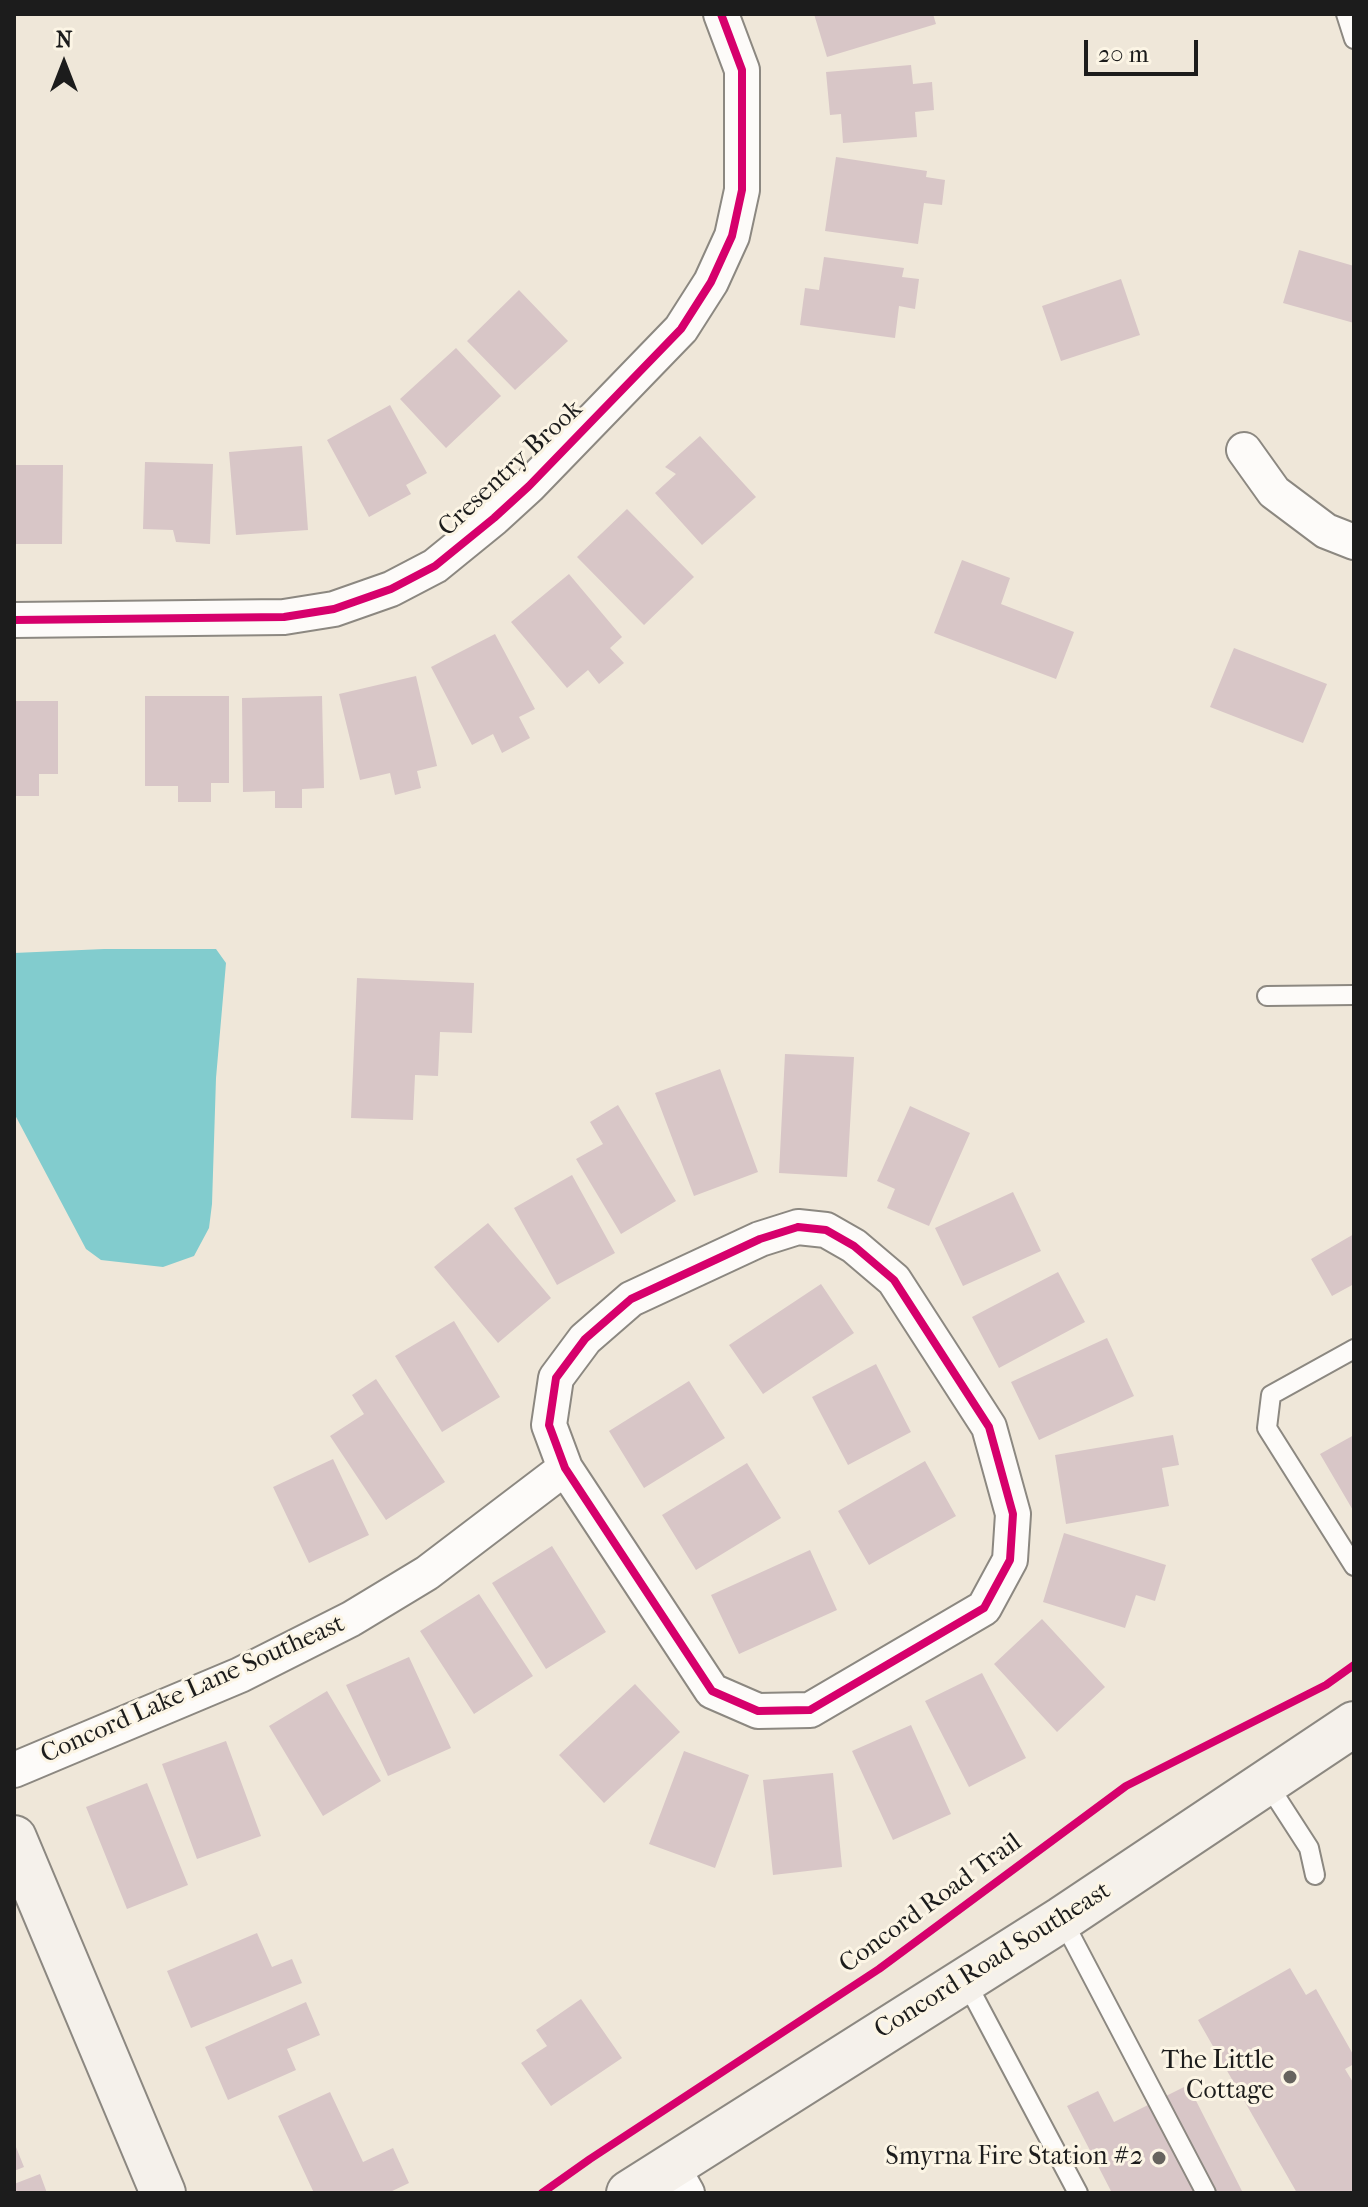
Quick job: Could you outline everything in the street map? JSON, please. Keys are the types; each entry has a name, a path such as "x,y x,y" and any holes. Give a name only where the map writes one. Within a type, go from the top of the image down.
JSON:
{"street":[{"name":"Cresentry Brook","path":"14,620 284,617 334,609 391,589 435,566 485,526 529,486 681,329 711,282 732,236 742,190 742,70 721,14"},
{"path":"1244,450 1274,492 1326,531 1354,542"},
{"path":"798,1227 826,1230 854,1246 894,1280 989,1427 1013,1514 1010,1560 984,1608 810,1710 758,1711 712,1691 565,1468 549,1425 556,1378 585,1339 631,1299 696,1267 760,1239 798,1227"},
{"name":"Concord Lake Lane Southeast","path":"14,1770 240,1675 351,1619 427,1573 565,1468"},
{"name":"Concord Road Southeast","path":"629,2193 679,2179 965,1980 1354,1724"},
{"path":"14,1838 163,2193"}],"lane":[{"path":"1346,14 1354,39"},
{"path":"1267,996 1354,995"},
{"path":"1354,1349 1271,1395 1267,1428 1354,1566"},
{"path":"1267,1782 1309,1848 1315,1875"},
{"path":"1062,1919 1206,2193"},
{"path":"965,1980 1078,2193"}],"water":[{"path":"216,949 226,963 216,1078 209,1228 194,1256 163,1267 101,1260 86,1249 14,1113 14,953"}],"building":[{"path":"814,14 933,14 936,24 827,57"},
{"path":"911,65 913,84 932,82 934,110 915,112 917,137 843,143 841,114 830,115 826,72"},
{"path":"836,157 927,171 926,177 945,180 942,205 924,203 918,244 825,231"},
{"path":"1299,250 1354,266 1354,323 1283,303"},
{"path":"824,257 904,268 902,277 919,279 915,309 899,306 895,338 800,325 805,288 819,290"},
{"path":"1121,279 1140,335 1061,361 1042,306"},
{"path":"519,290 568,341 515,390 467,341"},
{"path":"456,348 501,396 446,448 400,399"},
{"path":"390,405 427,473 406,485 411,494 369,517 327,440"},
{"path":"700,436 756,497 702,545 655,493 676,474 665,467"},
{"path":"302,446 308,530 236,535 229,452"},
{"path":"145,462 213,464 210,544 176,542 173,530 143,529"},
{"path":"14,465 63,465 62,544 14,544"},
{"path":"627,509 694,577 644,625 577,557"},
{"path":"962,560 1010,578 1001,604 1074,632 1056,679 934,633"},
{"path":"569,574 622,637 610,648 624,663 599,684 588,670 567,688 511,622"},
{"path":"495,634 535,709 519,717 530,738 502,753 493,734 472,745 431,667"},
{"path":"1234,648 1327,684 1303,743 1210,707"},
{"path":"416,676 437,766 417,771 421,788 395,795 390,773 360,780 339,694"},
{"path":"145,696 229,696 229,783 211,783 211,802 178,802 178,786 145,786"},
{"path":"322,696 324,788 302,789 302,808 275,808 275,791 243,792 242,698"},
{"path":"14,701 58,701 58,774 39,774 39,796 14,796"},
{"path":"357,978 474,983 472,1033 440,1032 438,1076 415,1075 413,1120 351,1118"},
{"path":"785,1054 854,1057 847,1177 779,1173"},
{"path":"720,1069 758,1172 694,1196 655,1093"},
{"path":"618,1105 676,1201 621,1234 576,1159 603,1144 590,1122"},
{"path":"910,1106 970,1133 929,1226 887,1208 895,1189 877,1181"},
{"path":"572,1175 615,1253 557,1285 514,1208"},
{"path":"1013,1192 1041,1251 963,1286 935,1228"},
{"path":"488,1223 551,1298 498,1343 434,1267"},
{"path":"1354,1234 1354,1284 1332,1296 1311,1259"},
{"path":"1058,1272 1085,1322 999,1368 972,1317"},
{"path":"821,1284 854,1333 763,1394 729,1345"},
{"path":"454,1321 500,1397 442,1432 395,1356"},
{"path":"1107,1338 1134,1396 1039,1440 1011,1382"},
{"path":"876,1364 911,1432 848,1465 812,1397"},
{"path":"376,1379 445,1482 386,1520 330,1436 364,1414 352,1395"},
{"path":"689,1381 725,1438 644,1488 609,1431"},
{"path":"1173,1435 1179,1465 1162,1468 1169,1506 1066,1524 1055,1455"},
{"path":"1354,1435 1354,1512 1320,1454"},
{"path":"333,1459 369,1535 309,1563 273,1487"},
{"path":"925,1461 956,1516 869,1565 838,1511"},
{"path":"747,1463 781,1518 696,1570 662,1515"},
{"path":"1064,1533 1166,1565 1155,1601 1136,1595 1125,1628 1043,1602"},
{"path":"552,1546 606,1632 546,1669 492,1583"},
{"path":"810,1550 837,1610 739,1654 711,1595"},
{"path":"479,1594 533,1676 474,1714 420,1631"},
{"path":"1042,1619 1105,1687 1057,1732 994,1664"},
{"path":"409,1657 451,1748 388,1776 346,1685"},
{"path":"982,1673 1026,1758 969,1787 925,1701"},
{"path":"635,1684 680,1732 604,1803 559,1755"},
{"path":"327,1691 381,1781 323,1816 269,1726"},
{"path":"911,1725 951,1814 893,1840 852,1751"},
{"path":"226,1741 261,1836 197,1859 162,1764"},
{"path":"684,1751 749,1775 715,1868 649,1844"},
{"path":"833,1773 842,1867 773,1875 763,1780"},
{"path":"147,1783 188,1885 127,1909 86,1807"},
{"path":"257,1933 272,1967 292,1959 302,1983 191,2028 167,1971"},
{"name":"The Little Cottage","path":"1290,1968 1306,1995 1316,1989 1354,2056 1354,2064 1345,2069 1354,2084 1354,2193 1297,2193 1198,2020"},
{"path":"581,1999 622,2058 551,2106 521,2063 547,2046 536,2030"},
{"path":"306,2002 320,2035 287,2049 296,2070 228,2100 205,2047"},
{"name":"Smyrna Fire Station #2","path":"1188,2085 1243,2193 1112,2193 1067,2106 1098,2091 1114,2122"},
{"path":"330,2092 363,2162 393,2148 409,2183 388,2193 314,2193 278,2116"},
{"path":"14,2142 24,2167 14,2171"},
{"path":"40,2174 47,2193 14,2193 14,2184"}],"cycle path":[{"path":"14,620 284,617 334,609 391,589 435,566 494,518 681,329 711,282 732,236 742,190 742,70 721,14"},
{"path":"798,1227 826,1230 854,1246 894,1280 989,1427 1013,1514 1010,1560 984,1608 810,1710 758,1711 712,1691 565,1468 549,1425 556,1378 585,1339 631,1299 760,1239 798,1227"},
{"name":"Concord Road Trail","path":"542,2193 879,1969 1126,1786 1326,1685 1354,1665"}],"place":[{"name":"The Little Cottage","path":"1290,2077"},
{"name":"Smyrna Fire Station #2","path":"1159,2158"}]}
